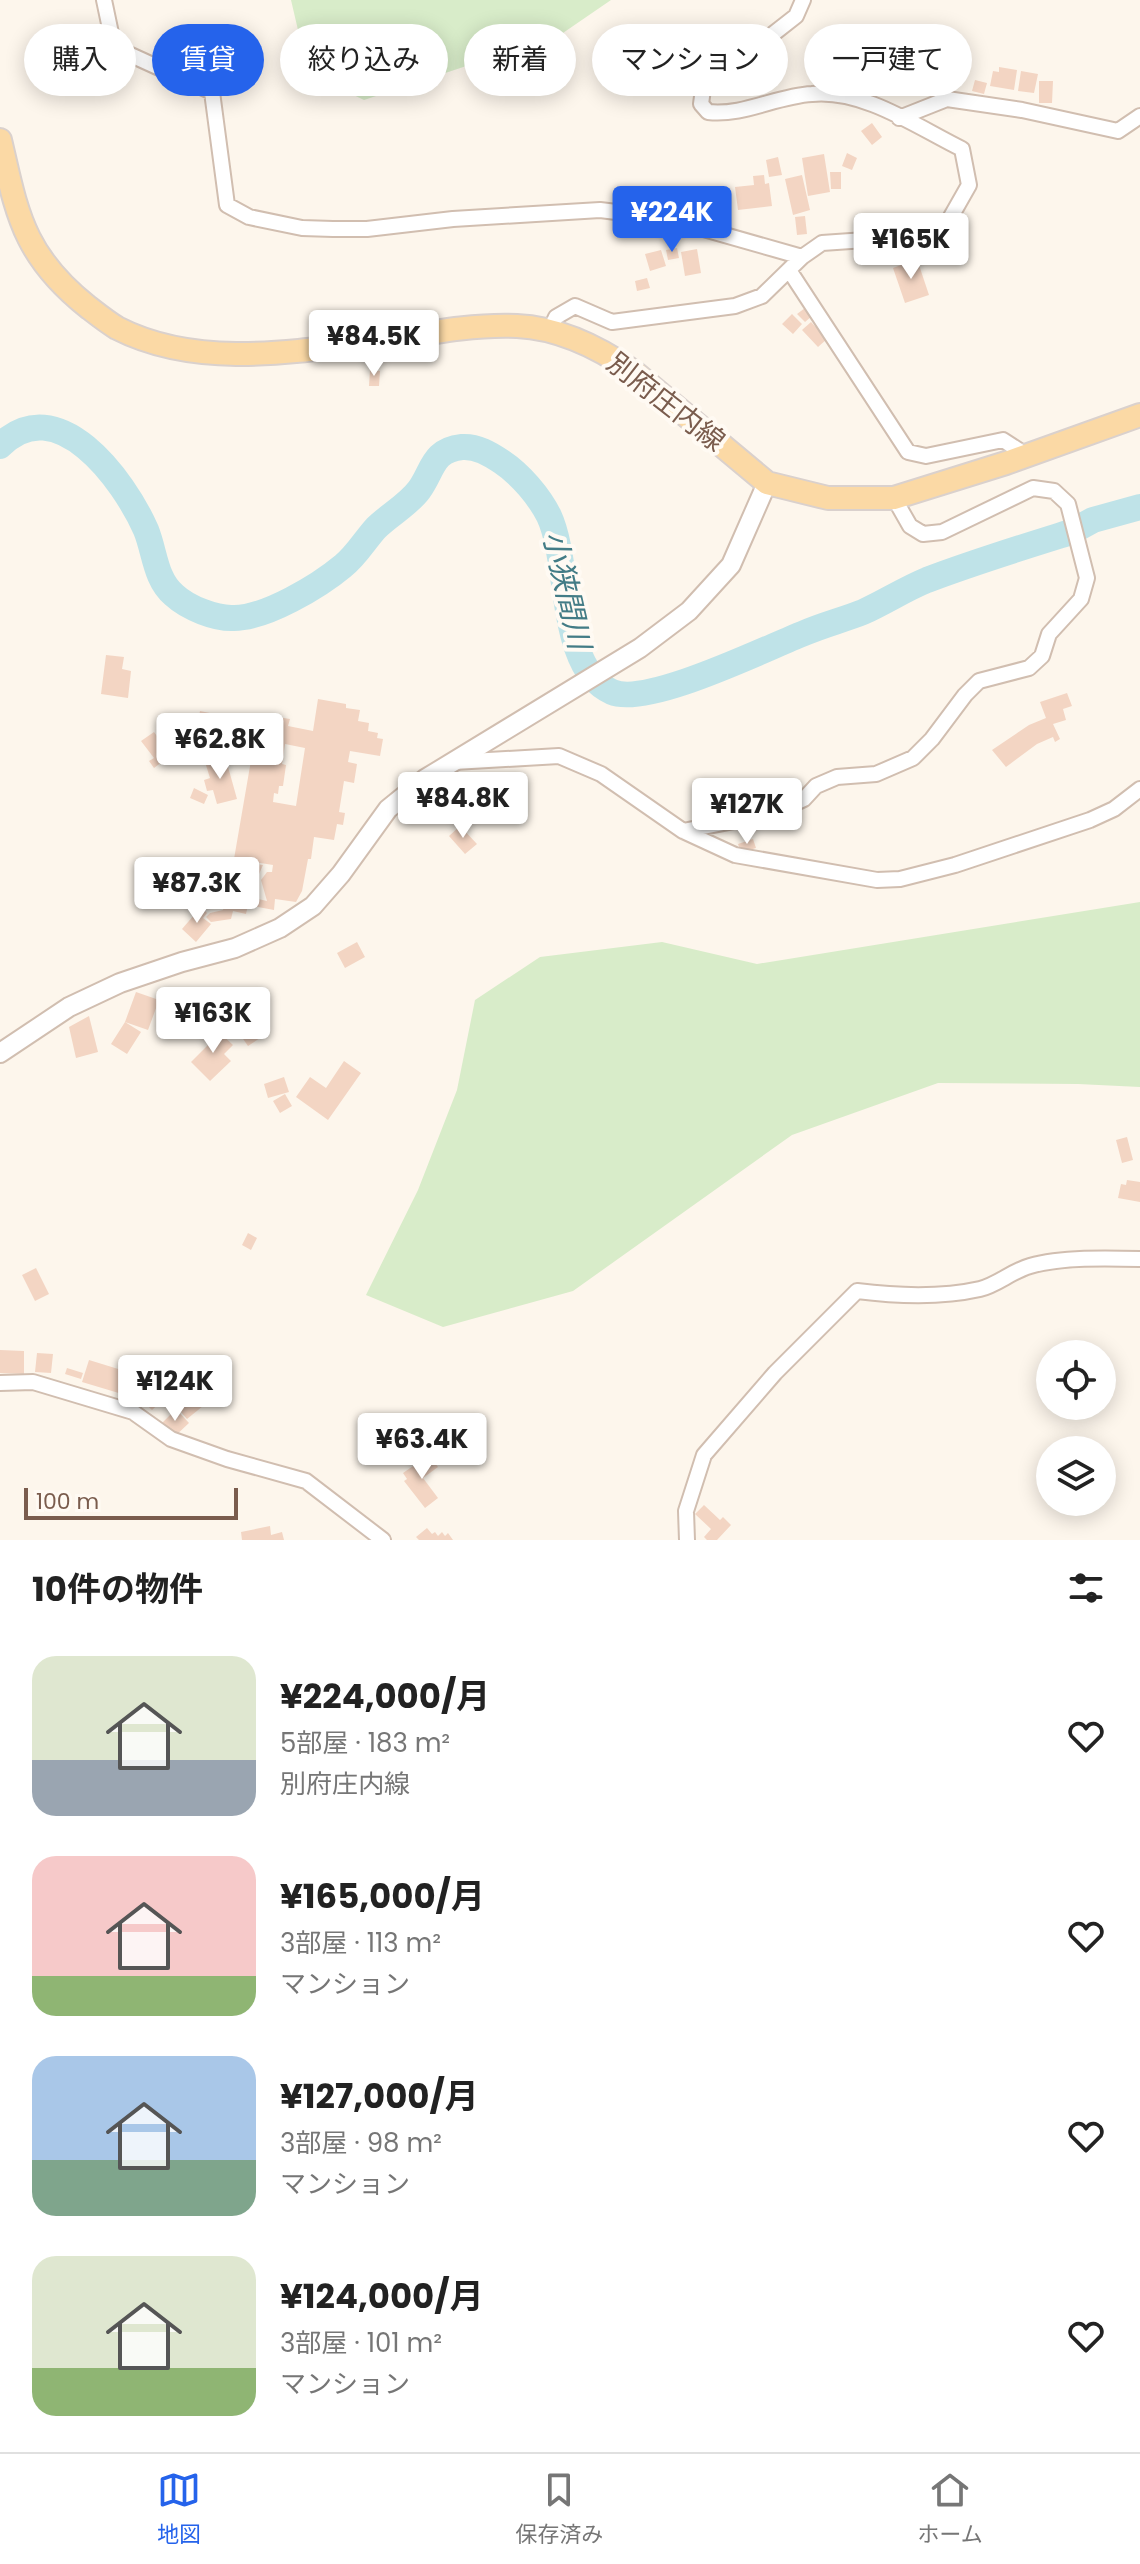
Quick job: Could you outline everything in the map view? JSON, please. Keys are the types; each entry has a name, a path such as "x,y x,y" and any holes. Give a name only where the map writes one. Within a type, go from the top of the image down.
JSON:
{"main road":[{"name":"別府庄内線","path":"0,140 13,194 29,238 66,290 114,326 165,346 203,352 240,353 308,349 478,327 519,326 549,332 584,342 611,356 767,483 828,498 894,498 1140,415"}],"street":[{"path":"104,0 112,38 122,51 212,92 227,205 249,217 302,228 367,229 453,219 600,210 665,218 802,257"},
{"path":"549,332 556,317 575,306 612,322 735,306 762,296 802,257 822,243 894,238 948,222 969,185 962,149 899,118 849,97 812,93 724,114 708,112 701,104 703,89 796,16 803,0"},
{"path":"899,118 947,99 1022,110 1118,131 1140,116"},
{"path":"789,270 908,452 926,456 1003,440 1026,455"},
{"path":"0,1053 69,1007 120,983 235,948 280,928 313,906 341,874 388,809 425,779 640,648 689,611 731,565 767,483"},
{"path":"683,831 774,813 804,799 816,786 837,777 876,774 913,758 979,681 1029,668 1042,656 1049,634 1081,599 1087,578 1068,504 1054,491 1033,488 942,532 923,534 910,526 894,498"},
{"path":"454,762 559,756 601,774 683,831 735,855 877,880 900,879 955,865 1090,820 1114,809 1140,789"},
{"path":"687,1540 686,1511 704,1455 775,1373 857,1291 893,1296 953,1293 982,1289 1029,1266 1079,1260 1140,1259"},
{"path":"0,1383 33,1382 133,1412 171,1439 227,1459 306,1481 383,1540"}],"green space":[{"path":"291,0 611,0 576,24 464,24 464,67 448,72 448,24 297,24"},
{"path":"356,96 376,96 364,100"},
{"path":"1140,902 1140,1087 938,1083 792,1135 573,1291 443,1327 366,1295 418,1190 457,1090 475,1000 540,957 662,942 757,964"}],"building":[{"path":"999,67 1017,70 1014,90 990,86 993,71 999,72"},
{"path":"1021,71 1038,74 1034,93 1018,91"},
{"path":"975,80 987,83 984,94 972,91"},
{"path":"1039,81 1053,81 1052,103 1039,103"},
{"path":"872,123 882,137 872,145 861,131"},
{"path":"847,153 857,158 852,170 842,166"},
{"path":"824,154 830,192 808,196 802,158"},
{"path":"778,157 782,175 769,177 766,160"},
{"path":"830,172 841,172 841,189 831,189"},
{"path":"764,175 765,184 769,183 772,206 738,210 735,187 754,185 753,176"},
{"path":"802,175 810,210 793,215 785,179"},
{"path":"805,216 807,234 797,235 795,217"},
{"path":"915,241 918,253 903,257 900,245"},
{"path":"677,248 679,258 668,260 666,250"},
{"path":"697,249 701,273 685,276 681,252"},
{"path":"661,250 666,266 650,271 645,254"},
{"path":"917,259 929,295 905,303 893,268"},
{"path":"647,278 650,288 637,291 635,281"},
{"path":"805,308 812,316 805,322 797,314"},
{"path":"792,314 802,324 793,334 782,324"},
{"path":"811,322 827,339 818,347 802,330"},
{"path":"370,370 380,371 379,386 369,386"},
{"path":"106,655 124,657 122,669 131,671 128,698 101,694"},
{"path":"1067,693 1072,706 1063,709 1066,720 1053,724 1060,739 1055,742 1053,737 1037,744 1006,767 992,750 1029,725 1046,718 1040,702"},
{"path":"318,699 346,704 346,708 360,710 358,721 369,723 368,731 378,733 377,738 383,739 380,756 350,751 348,762 357,764 354,783 344,781 339,812 345,813 343,825 337,824 334,840 314,837 311,859 308,859 302,891 296,902 275,899 274,910 248,905 246,914 233,911 231,919 211,922 206,917 223,910 227,894 240,896 254,864 263,865 249,897 267,901 261,880 267,872 272,872 273,865 234,859 259,714 290,719 288,726 313,731","holes":["285,744 305,748 296,806 273,802 274,793 278,794 279,786 283,786"]},
{"path":"200,711 239,719 234,745 195,738"},
{"path":"154,732 165,747 169,744 175,752 154,768 149,761 154,758 141,741"},
{"path":"225,756 237,799 217,804 213,790 207,791 204,780 210,778 205,762"},
{"path":"194,788 208,795 204,804 190,798"},
{"path":"738,798 741,814 720,819 717,808 726,806 725,801"},
{"path":"460,826 477,844 465,854 449,836"},
{"path":"753,839 756,848 741,853 738,844"},
{"path":"201,907 207,913 203,918 211,924 196,942 182,929"},
{"path":"357,942 365,957 345,968 337,953"},
{"path":"136,992 159,1000 148,1030 125,1022"},
{"path":"230,1005 241,1016 225,1030 215,1019"},
{"path":"89,1016 98,1052 76,1058 69,1027"},
{"path":"249,1016 263,1036 248,1046 234,1026"},
{"path":"125,1022 141,1032 127,1054 111,1044"},
{"path":"215,1028 233,1045 224,1054 231,1061 210,1081 191,1062 209,1044 204,1039"},
{"path":"344,1061 361,1073 328,1120 296,1097 310,1077 326,1088"},
{"path":"284,1077 289,1092 268,1098 264,1084"},
{"path":"285,1094 292,1106 280,1113 273,1101"},
{"path":"1127,1137 1133,1160 1122,1163 1116,1140"},
{"path":"1127,1180 1140,1182 1140,1202 1118,1198 1121,1184 1126,1185"},
{"path":"248,1233 257,1238 251,1250 242,1245"},
{"path":"36,1268 49,1294 35,1301 22,1275"},
{"path":"0,1350 24,1351 24,1374 0,1373"},
{"path":"37,1353 53,1354 51,1373 35,1372"},
{"path":"89,1360 128,1372 122,1394 82,1382"},
{"path":"67,1368 83,1373 81,1379 65,1374"},
{"path":"172,1369 203,1406 187,1419 156,1383"},
{"path":"153,1384 166,1397 152,1410 139,1398"},
{"path":"176,1409 189,1423 174,1437 162,1423"},
{"path":"429,1455 438,1467 423,1478 438,1498 425,1508 404,1481 407,1479 403,1473"},
{"path":"704,1505 720,1520 723,1517 731,1525 717,1540 704,1537 711,1529 695,1514"},
{"path":"270,1526 271,1535 282,1532 284,1540 242,1540 241,1532"},
{"path":"427,1528 438,1536 442,1532 445,1536 448,1533 453,1540 419,1540 416,1537"}],"waterway":[{"name":"小狭間川","path":"0,446 22,431 44,428 65,434 86,448 105,466 136,510 168,589 194,608 211,615 234,618 276,607 320,583 343,566 376,528 415,495 434,462 445,452 462,447 483,451 516,473 545,508 556,536 568,613 582,661 595,680 612,692 629,694 651,691 706,674 863,612 927,580 1071,532 1093,520 1140,507"}]}
